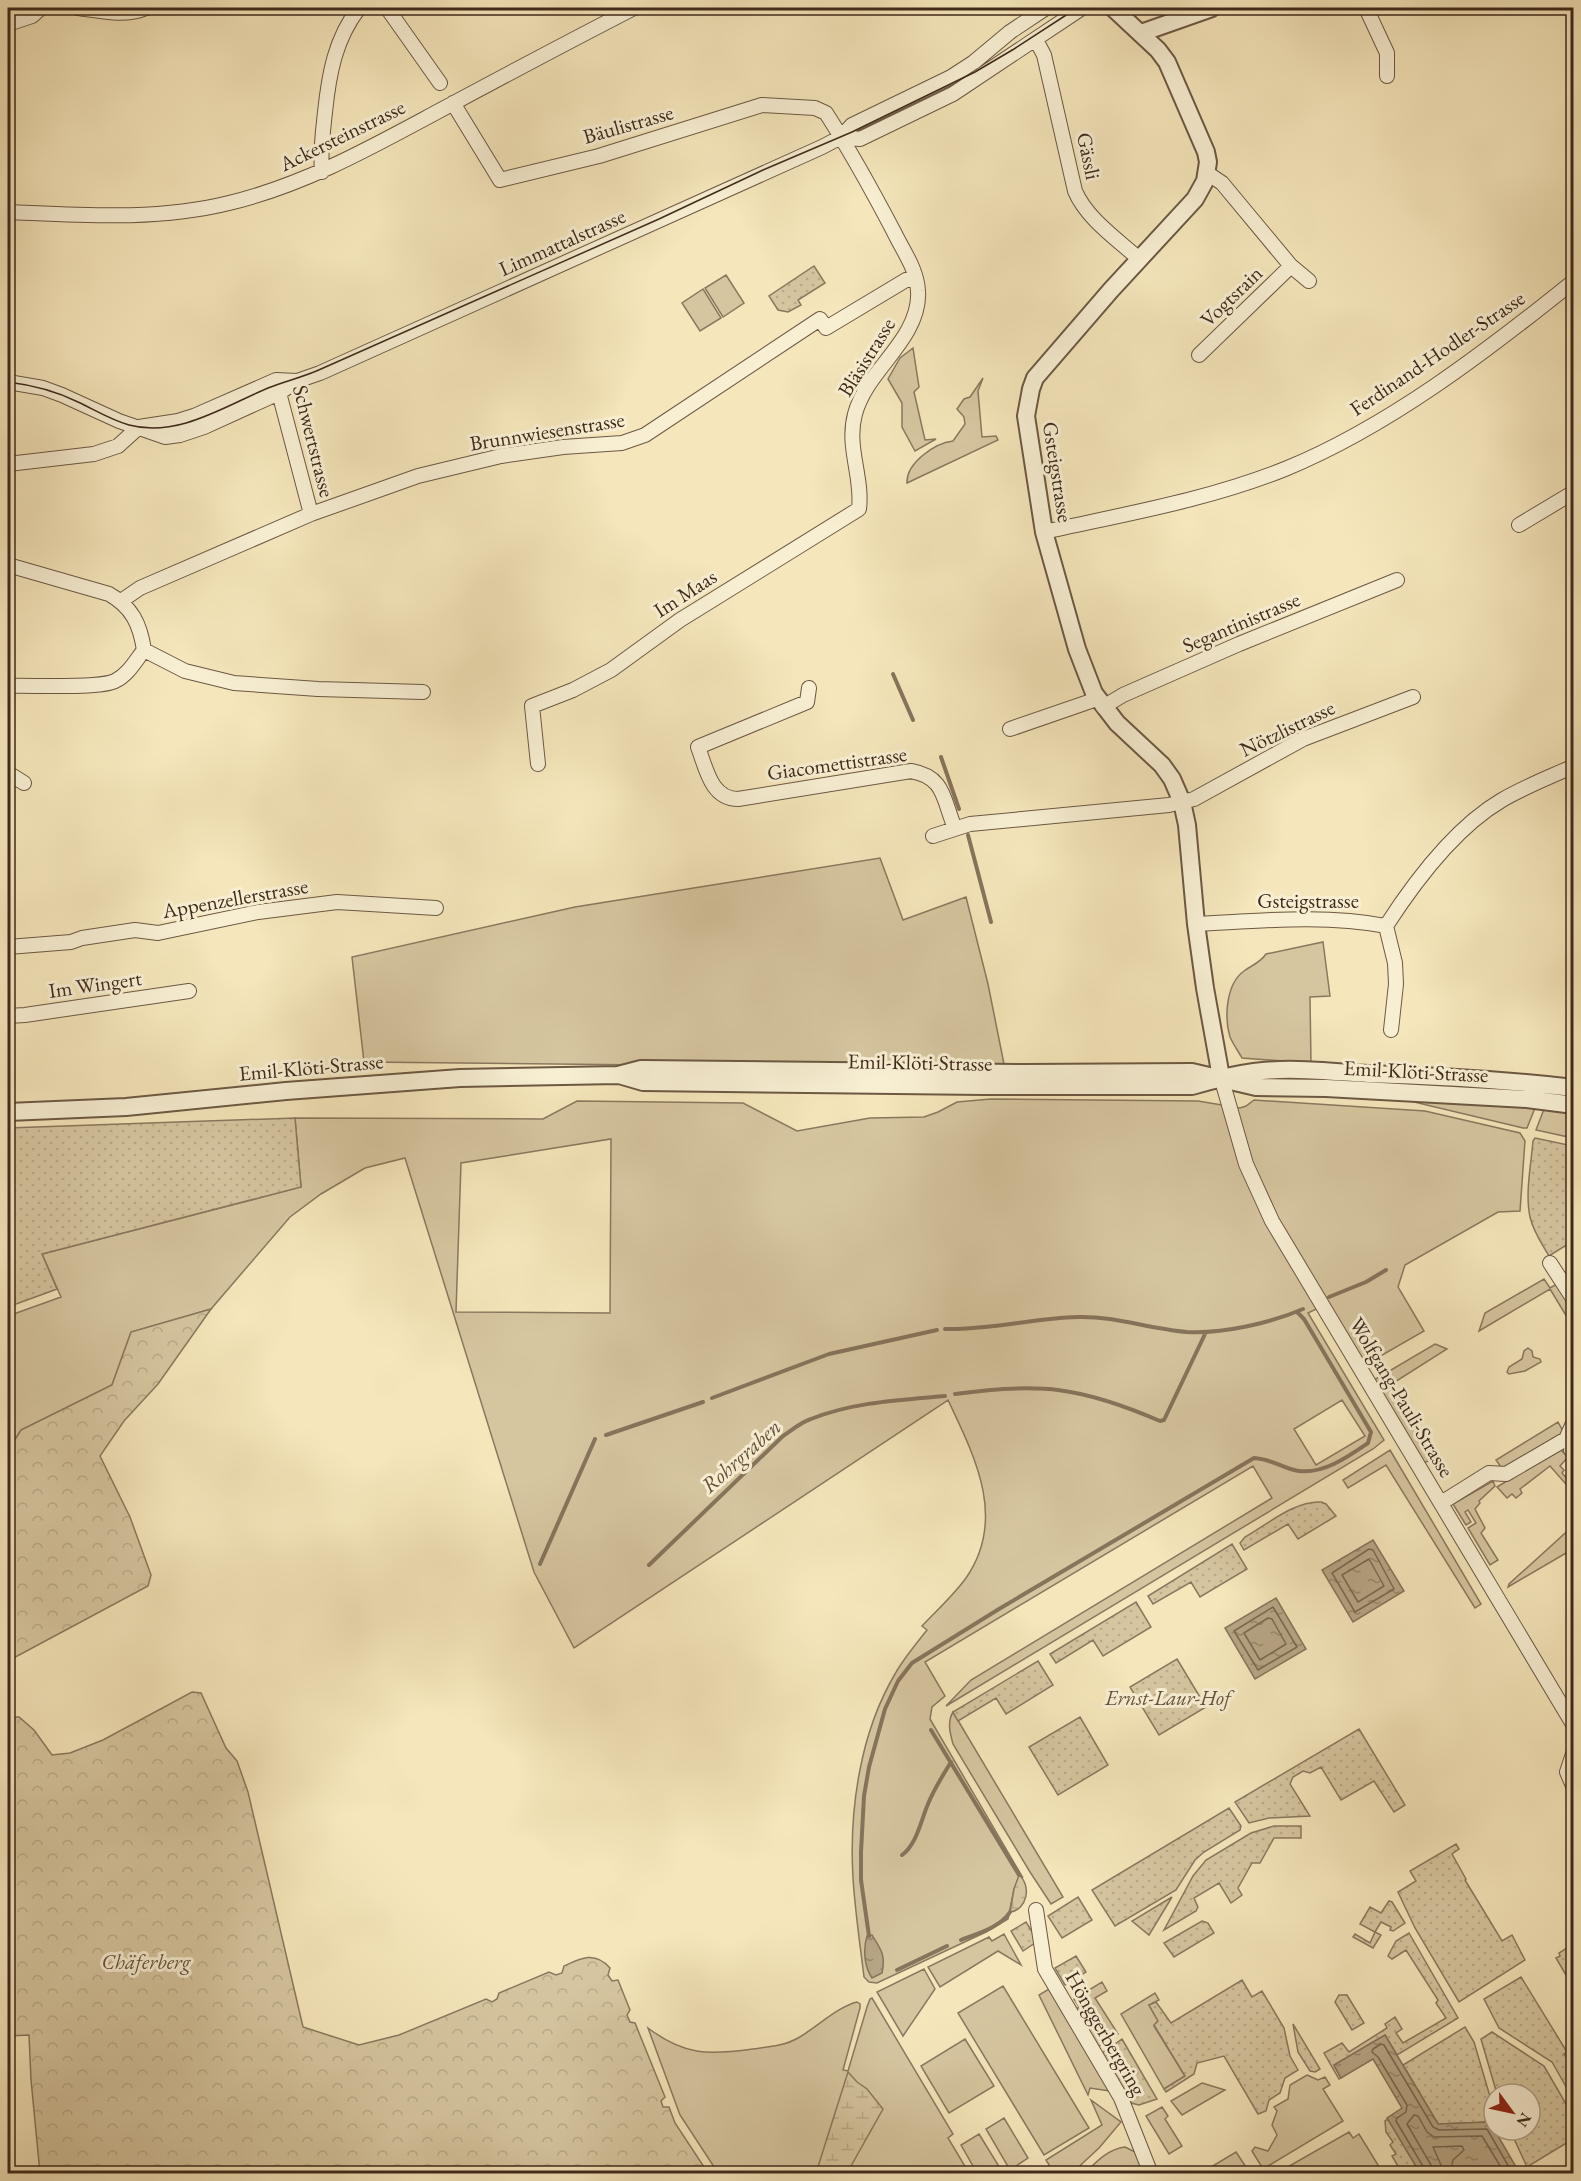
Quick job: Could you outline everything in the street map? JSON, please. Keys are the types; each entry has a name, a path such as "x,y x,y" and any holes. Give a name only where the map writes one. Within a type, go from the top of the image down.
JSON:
{"street":[{"path":"8,24 32,16 41,8"},
{"path":"78,8 120,13 135,12 146,8"},
{"path":"322,172 320,152 335,51 343,32 359,8"},
{"path":"387,8 440,83"},
{"name":"Ackersteinstrasse","path":"8,212 125,216 191,210 260,195 322,172 634,8"},
{"name":"Limmattalstrasse","path":"8,382 43,388 68,397 119,422 139,428 178,421 320,373 841,137 852,125 946,79 974,62 1010,32 1046,8"},
{"name":"Limmattalstrasse","path":"841,137 860,139 953,94 1082,8"},
{"path":"1113,8 1141,33 1167,62 1206,152 1207,173"},
{"path":"1141,33 1212,8"},
{"path":"1366,8 1387,53 1387,76"},
{"name":"Gässli","path":"1036,40 1044,56 1078,200 1139,259"},
{"path":"974,62 980,76"},
{"name":"Bäulistrasse","path":"453,103 500,180 599,156 762,105 815,108 826,113 841,137"},
{"name":"Bläsistrasse","path":"841,137 909,260 918,291 917,305 911,324 867,388 855,416 852,430 853,458 861,495 859,509"},
{"name":"Gsteigstrasse","path":"1207,173 1195,199 1050,358 1035,378 1030,389 1026,416 1044,532 1077,649 1100,703 1162,765 1172,779 1182,802 1187,825 1196,924 1209,1017 1221,1077"},
{"name":"Vogtsrain","path":"1207,173 1228,189 1291,266 1309,281"},
{"name":"Vogtsrain","path":"1199,355 1291,266"},
{"name":"Brunnwiesenstrasse","path":"121,601 140,588 311,514 418,476 501,456 537,450 622,443 645,435 820,319 826,328 906,280 916,279"},
{"name":"Ferdinand-Hodler-Strasse","path":"1044,532 1184,502 1286,469 1365,428 1430,388 1533,314 1574,281"},
{"name":"Schwertstrasse","path":"278,386 311,514"},
{"path":"8,464 94,454 118,446 139,428"},
{"path":"1519,525 1574,492"},
{"name":"Im Maas","path":"538,764 532,706 573,690 611,670 680,620 859,509"},
{"path":"8,565 109,594 121,601 132,612 139,624 144,650 124,675 114,682 8,686"},
{"name":"Segantinistrasse","path":"1010,729 1123,695 1239,644 1397,580"},
{"path":"144,650 185,671 234,683 318,689 423,692"},
{"name":"Giacomettistrasse","path":"809,688 807,702 698,747 714,787 719,793 725,797 738,799 911,771 928,776 940,787 955,828"},
{"name":"Nötzlistrasse","path":"1182,802 1194,800 1303,739 1413,697"},
{"path":"1386,926 1426,870 1452,841 1479,817 1502,800 1574,766"},
{"path":"8,773 24,783"},
{"path":"933,836 970,824 1182,802"},
{"name":"Appenzellerstrasse","path":"8,947 71,942 82,938 135,930 158,933 258,912 337,902 436,908"},
{"name":"Gsteigstrasse","path":"1196,924 1291,919 1356,920 1386,926 1395,963 1396,984 1391,1030"},
{"name":"Im Wingert","path":"8,1016 25,1016 189,991"},
{"name":"Emil-Klöti-Strasse","path":"8,1112 126,1107 286,1091 448,1079 618,1075 641,1069 1024,1073 1191,1072 1221,1077 1256,1087 1326,1088 1491,1097 1574,1105"},
{"name":"Emil-Klöti-Strasse","path":"1221,1077 1257,1071 1289,1071 1422,1076 1574,1088"},
{"name":"Wolfgang-Pauli-Strasse","path":"1221,1077 1246,1164 1272,1221 1574,1726"},
{"path":"1550,1263 1574,1300"},
{"path":"1441,1503 1489,1473 1506,1474 1565,1440 1574,1421"},
{"path":"1574,1751 1567,1772 1574,1788"},
{"name":"Hönggerbergring","path":"1036,1910 1045,1969 1121,2098 1151,2174"}],"green space":[{"path":"814,266 825,283 798,300 801,305 788,312 778,310 769,296"},
{"path":"726,275 744,303 723,317 705,288"},
{"path":"703,289 721,318 700,331 682,303"},
{"path":"913,348 919,387 914,392 925,440 936,439 915,451 902,427 902,403 888,379 900,358"},
{"path":"983,378 978,391 982,437 996,436 998,440 907,483 911,468 916,461 930,450 953,441 965,424 964,417 957,409 964,399 970,397"},
{"path":"880,858 903,920 966,897 988,984 1005,1069 364,1062 352,957 575,907"},
{"path":"1323,942 1330,996 1310,997 1311,1063 1242,1058 1228,1029 1228,1001 1233,984 1244,971 1266,954"},
{"path":"991,1099 1198,1101 1240,1108 1254,1100 1425,1111 1520,1133 1525,1141 1520,1211 1498,1212 1405,1265 1398,1287 1424,1331 1365,1365 1328,1303 1308,1313 1384,1440 1373,1449 946,1706 971,1680 1272,1498 1253,1466 925,1662 945,1696 932,1707 930,1719 1023,1878 1020,1876 1014,1889 1008,1919 986,1932 877,1983 869,1982 864,1977 853,1878 855,1799 865,1747 873,1721 895,1674 927,1630 922,1626 966,1578 978,1556 984,1533 985,1511 982,1488 968,1444 948,1400 574,1648 534,1572 405,1158 365,1168 321,1194 290,1217 211,1309 131,1332 112,1385 21,1430 8,1451 8,1316 61,1297 42,1254 301,1187 295,1118 543,1119 577,1101 743,1103 797,1131 870,1118 924,1117 957,1102","holes":["611,1139 610,1313 456,1312 461,1163","1342,1400 1365,1436 1316,1465 1294,1429"]},
{"path":"1410,1101 1535,1108 1527,1128 1523,1128"},
{"path":"1544,1109 1573,1112 1573,1138 1536,1130"},
{"path":"295,1118 301,1187 42,1254 57,1289 8,1307 8,1128"},
{"path":"1535,1138 1573,1146 1573,1241 1549,1256 1530,1217 1529,1179"},
{"path":"1544,1279 1550,1288 1557,1284 1573,1311 1573,1327 1550,1289 1479,1331 1485,1313"},
{"path":"211,1309 158,1384 124,1421 100,1456 130,1517 151,1575 148,1586 8,1661 8,1451 21,1430 112,1385 131,1332"},
{"path":"1435,1344 1447,1349 1390,1385 1434,1458 1424,1463 1374,1380"},
{"path":"1528,1348 1532,1351 1533,1357 1540,1359 1541,1362 1525,1371 1509,1374 1507,1372 1509,1367 1522,1359 1524,1351"},
{"path":"1558,1422 1564,1433 1503,1470 1496,1460"},
{"path":"1560,1449 1568,1457 1560,1466 1564,1470 1562,1473 1573,1486 1573,1492 1550,1466 1520,1489 1522,1493 1516,1498 1512,1494 1507,1498 1497,1487"},
{"path":"1390,1450 1481,1604 1475,1608 1386,1465 1348,1488 1343,1480"},
{"path":"1493,1481 1495,1486 1479,1501 1475,1509 1485,1528 1481,1533 1498,1560 1490,1565 1468,1528 1476,1523 1468,1510 1465,1512 1471,1522 1466,1525 1453,1504"},
{"path":"1321,1502 1326,1504 1336,1516 1298,1539 1288,1524 1244,1550 1240,1543 1245,1537 1291,1509"},
{"path":"1573,1526 1573,1549 1508,1587 1509,1584"},
{"path":"1232,1544 1247,1569 1200,1597 1191,1582 1153,1604 1148,1596"},
{"path":"1136,1602 1151,1627 1103,1656 1093,1640 1056,1663 1050,1654"},
{"name":"Ernst-Laur-Hof","path":"1177,1659 1206,1707 1159,1735 1130,1687"},
{"path":"1038,1661 1053,1685 1006,1714 996,1698 958,1721 953,1712"},
{"name":"Chäferberg","path":"192,1692 201,1693 226,1748 237,1761 248,1792 303,2027 359,2045 399,2035 486,1999 492,2002 497,1999 499,1993 549,1972 556,1975 562,1973 564,1966 576,1961 588,1958 599,1959 610,1968 608,1975 612,1981 618,1980 630,2010 627,2015 630,2022 635,2023 665,2097 661,2101 663,2107 669,2107 675,2123 708,2173 40,2173 29,2035 8,2036 8,1717 19,1717 34,1730 52,1755 70,1753 103,1740"},
{"path":"953,1712 1063,1897 1051,1904 953,1744 950,1724"},
{"path":"1080,1717 1108,1765 1058,1795 1029,1747"},
{"path":"1359,1729 1405,1805 1394,1812 1374,1781 1341,1800 1321,1767 1310,1773 1303,1771 1293,1777 1290,1784 1310,1816 1269,1818 1249,1823 1235,1802"},
{"path":"1229,1808 1241,1826 1240,1830 1195,1860 1176,1890 1115,1926 1092,1890"},
{"path":"1274,1826 1301,1826 1301,1838 1274,1838 1260,1863 1252,1863 1238,1888 1242,1895 1231,1903 1219,1883 1194,1898 1198,1907 1196,1911 1164,1930 1193,1876 1206,1860 1251,1833"},
{"path":"1456,1844 1459,1849 1452,1854 1465,1880 1502,1941 1512,1935 1525,1960 1459,2002 1415,1928 1398,1892 1416,1881 1410,1871"},
{"path":"1019,1875 1025,1885 1026,1897 1020,1907 1010,1912 1014,1889"},
{"path":"1078,1897 1092,1920 1062,1938 1048,1916"},
{"path":"1172,1897 1149,1935 1132,1921"},
{"path":"1389,1901 1392,1902 1405,1923 1393,1931 1390,1930 1391,1927 1381,1922 1375,1932 1360,1924 1370,1907 1381,1913"},
{"path":"1202,1921 1208,1923 1214,1933 1174,1957 1164,1943"},
{"path":"1026,1922 1038,1941 1023,1951 1011,1931"},
{"path":"1375,1932 1381,1935 1373,1948 1353,1937 1355,1934 1370,1943"},
{"path":"1409,1933 1458,2018 1397,2055 1385,2035 1334,2065 1341,2078 1339,2079 1324,2053 1342,2043 1349,2052 1387,2028 1385,2024 1395,2017 1402,2029 1396,2033 1403,2043 1446,2018 1436,2003 1438,2000 1406,1950 1392,1959 1388,1956 1396,1941"},
{"path":"1004,1934 1021,1965 998,1951 940,1987 928,1967 989,1937 992,1941"},
{"path":"1573,1944 1573,1987 1556,1958 1560,1956 1559,1953"},
{"path":"1076,1956 1086,1972 1065,1985 1055,1968"},
{"path":"924,1969 935,1989 903,2036 877,1992"},
{"path":"1521,1977 1567,2052 1564,2054 1573,2065 1573,2099 1552,2062 1499,2028 1484,1999"},
{"path":"1242,1980 1252,1997 1262,1991 1284,2028 1290,2056 1298,2070 1285,2078 1280,2093 1269,2100 1266,2111 1258,2114 1224,2056 1197,2063 1194,2074 1166,2092 1164,2089 1185,2076 1154,2025 1158,2021 1149,2005 1156,2002 1171,2023"},
{"path":"1102,1982 1107,1991 1095,1998 1118,2034 1098,2047 1075,2010 1079,2007 1074,1999"},
{"path":"1003,1986 1089,2128 1044,2155 958,2013"},
{"path":"1049,1989 1110,2091 1090,2088 1088,2095 1039,1995"},
{"path":"1155,1993 1159,2000 1149,2005 1158,2021 1154,2026 1185,2076 1164,2089 1121,2014"},
{"path":"1339,1995 1347,1995 1364,2023 1352,2030 1335,2002"},
{"path":"872,1998 953,2134 948,2138 969,2173 718,2173 680,2115 648,2028 686,2049 710,2052 737,2051 776,2046 793,2041 842,2008 857,2002 860,2008 843,2070 848,2071 867,2007"},
{"path":"1293,2024 1320,2069 1315,2072 1310,2071 1298,2052"},
{"path":"1465,2027 1474,2042 1486,2082 1482,2082 1482,2122 1438,2124 1403,2065"},
{"path":"1492,2032 1544,2066 1573,2116 1573,2139 1527,2167 1516,2142 1542,2142 1542,2082 1494,2082 1481,2039"},
{"path":"965,2039 994,2086 949,2113 921,2066"},
{"path":"1122,2039 1157,2099 1139,2105 1131,2103 1102,2053"},
{"path":"848,2072 867,2089 883,2109 847,2173 816,2173"},
{"path":"1307,2075 1318,2080 1325,2077 1330,2085 1323,2089 1343,2121 1263,2169 1252,2151 1255,2147 1268,2151 1277,2135 1272,2125 1277,2111 1274,2107 1288,2099 1290,2085"},
{"path":"1202,2083 1225,2090 1182,2115 1171,2101"},
{"path":"1091,2100 1121,2122 1099,2148 1072,2173 1054,2173 1046,2160 1102,2125"},
{"path":"1162,2107 1168,2116 1165,2119 1182,2146 1169,2154 1146,2116"},
{"path":"1004,2118 1028,2158 1010,2170 986,2129"},
{"path":"1388,2119 1420,2173 1407,2173 1403,2166 1399,2168 1392,2156 1396,2154 1390,2145 1393,2142 1386,2132 1385,2121"},
{"path":"1349,2132 1353,2138 1359,2134 1383,2173 1277,2173"},
{"path":"979,2134 1003,2173 977,2173 961,2145"},
{"path":"1125,2147 1137,2153 1143,2173 1084,2174 1108,2153"},
{"path":"1236,2152 1250,2173 1201,2173"}],"water":[{"path":"1373,1540 1404,1591 1353,1622 1322,1570"},
{"path":"1276,1598 1306,1649 1255,1679 1225,1628"},
{"path":"872,1935 880,1949 883,1962 882,1973 872,1978 867,1968 865,1946 867,1936"},
{"path":"1385,2035 1438,2124 1482,2122 1482,2142 1502,2142 1519,2172 1482,2173 1478,2168 1469,2173 1420,2173 1387,2118 1402,2108 1373,2059 1341,2078 1334,2065"}],"waterway":[{"path":"893,674 913,720"},
{"path":"941,757 959,809"},
{"path":"968,835 991,922"},
{"name":"Rohrgraben","path":"1329,1297 1366,1282 1386,1270"},
{"name":"Rohrgraben","path":"945,1329 979,1328 1045,1319 1092,1317 1187,1332 1201,1332 1246,1326 1276,1319 1303,1309"},
{"path":"869,1936 861,1880 864,1796 869,1767 885,1709 898,1681 912,1663 1254,1458 1267,1460 1293,1470 1318,1470 1336,1463 1368,1443 1371,1432 1304,1319 1297,1312"},
{"name":"Rohrgraben","path":"712,1398 829,1354 937,1330"},
{"name":"Rohrgraben","path":"955,1394 1012,1388 1060,1390 1107,1401 1160,1421 1164,1420 1206,1332"},
{"name":"Rohrgraben","path":"649,1565 783,1436 804,1422 827,1413 860,1405 945,1396"},
{"name":"Rohrgraben","path":"606,1435 703,1402"},
{"name":"Rohrgraben","path":"540,1564 595,1439"},
{"path":"931,1730 1019,1875"},
{"path":"902,1855 915,1838 930,1798 951,1762"},
{"path":"961,1940 994,1926 1010,1912"},
{"path":"897,1970 947,1946"}],"tram line":[{"path":"8,382 61,395 129,425 147,428 165,427 201,418 268,388 321,369 852,132 975,72 1077,8"}]}
